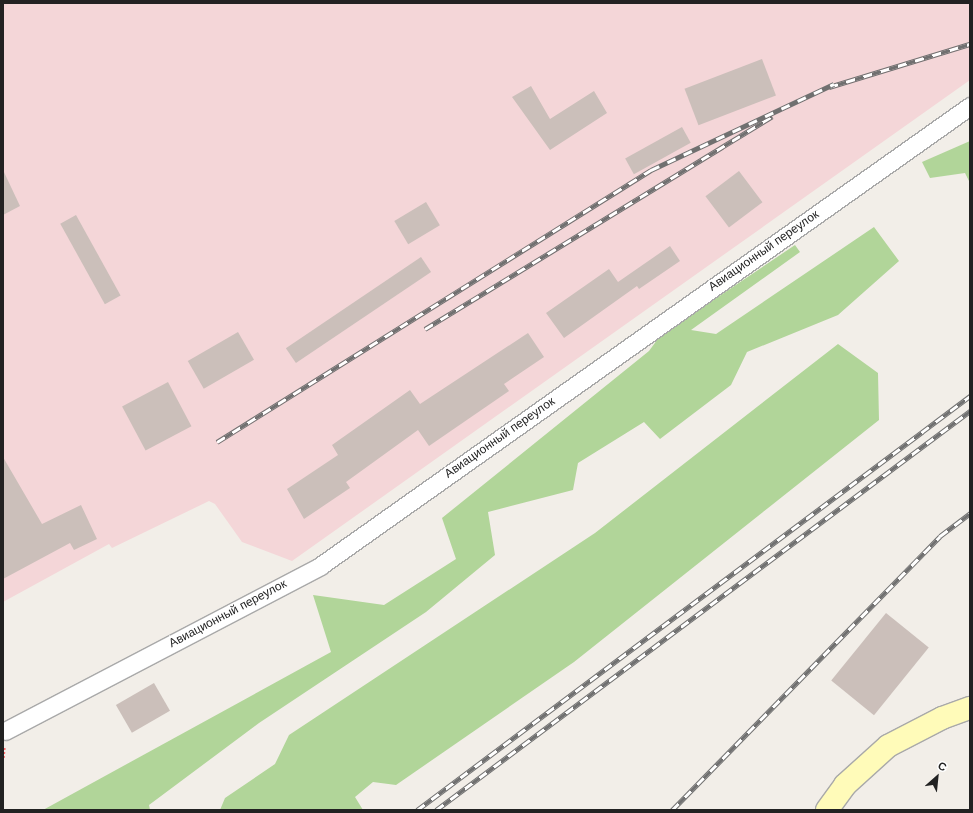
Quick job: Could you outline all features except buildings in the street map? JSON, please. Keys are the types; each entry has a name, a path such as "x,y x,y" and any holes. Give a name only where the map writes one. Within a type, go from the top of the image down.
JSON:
{"street":[{"name":"Авиационный переулок","path":"5,731 320,566 970,106"},
{"path":"827,810 846,785 888,746 942,718 970,708"}],"shaded area":[{"path":"3,3 970,3 970,80 292,561 242,542 215,504 209,501 112,548 109,544 3,602"}],"green space":[{"path":"970,141 970,183 965,173 930,178 922,162"},
{"path":"874,227 899,261 838,315 747,352 731,385 660,439 644,422 578,463 573,490 488,512 495,555 426,612 259,723 149,805 150,810 43,810 331,652 313,595 384,605 456,559 442,518 649,351 660,336 795,245 800,252 691,330 716,334"},
{"path":"838,344 878,373 879,420 574,662 396,785 373,782 355,797 363,810 220,810 225,798 275,764 289,735 595,533"}],"railway":[{"path":"829,87 970,44"},
{"path":"217,442 651,170 834,84"},
{"path":"425,329 772,116"},
{"path":"417,810 970,396"},
{"path":"436,810 970,411"},
{"path":"672,810 940,536 970,513"}]}
